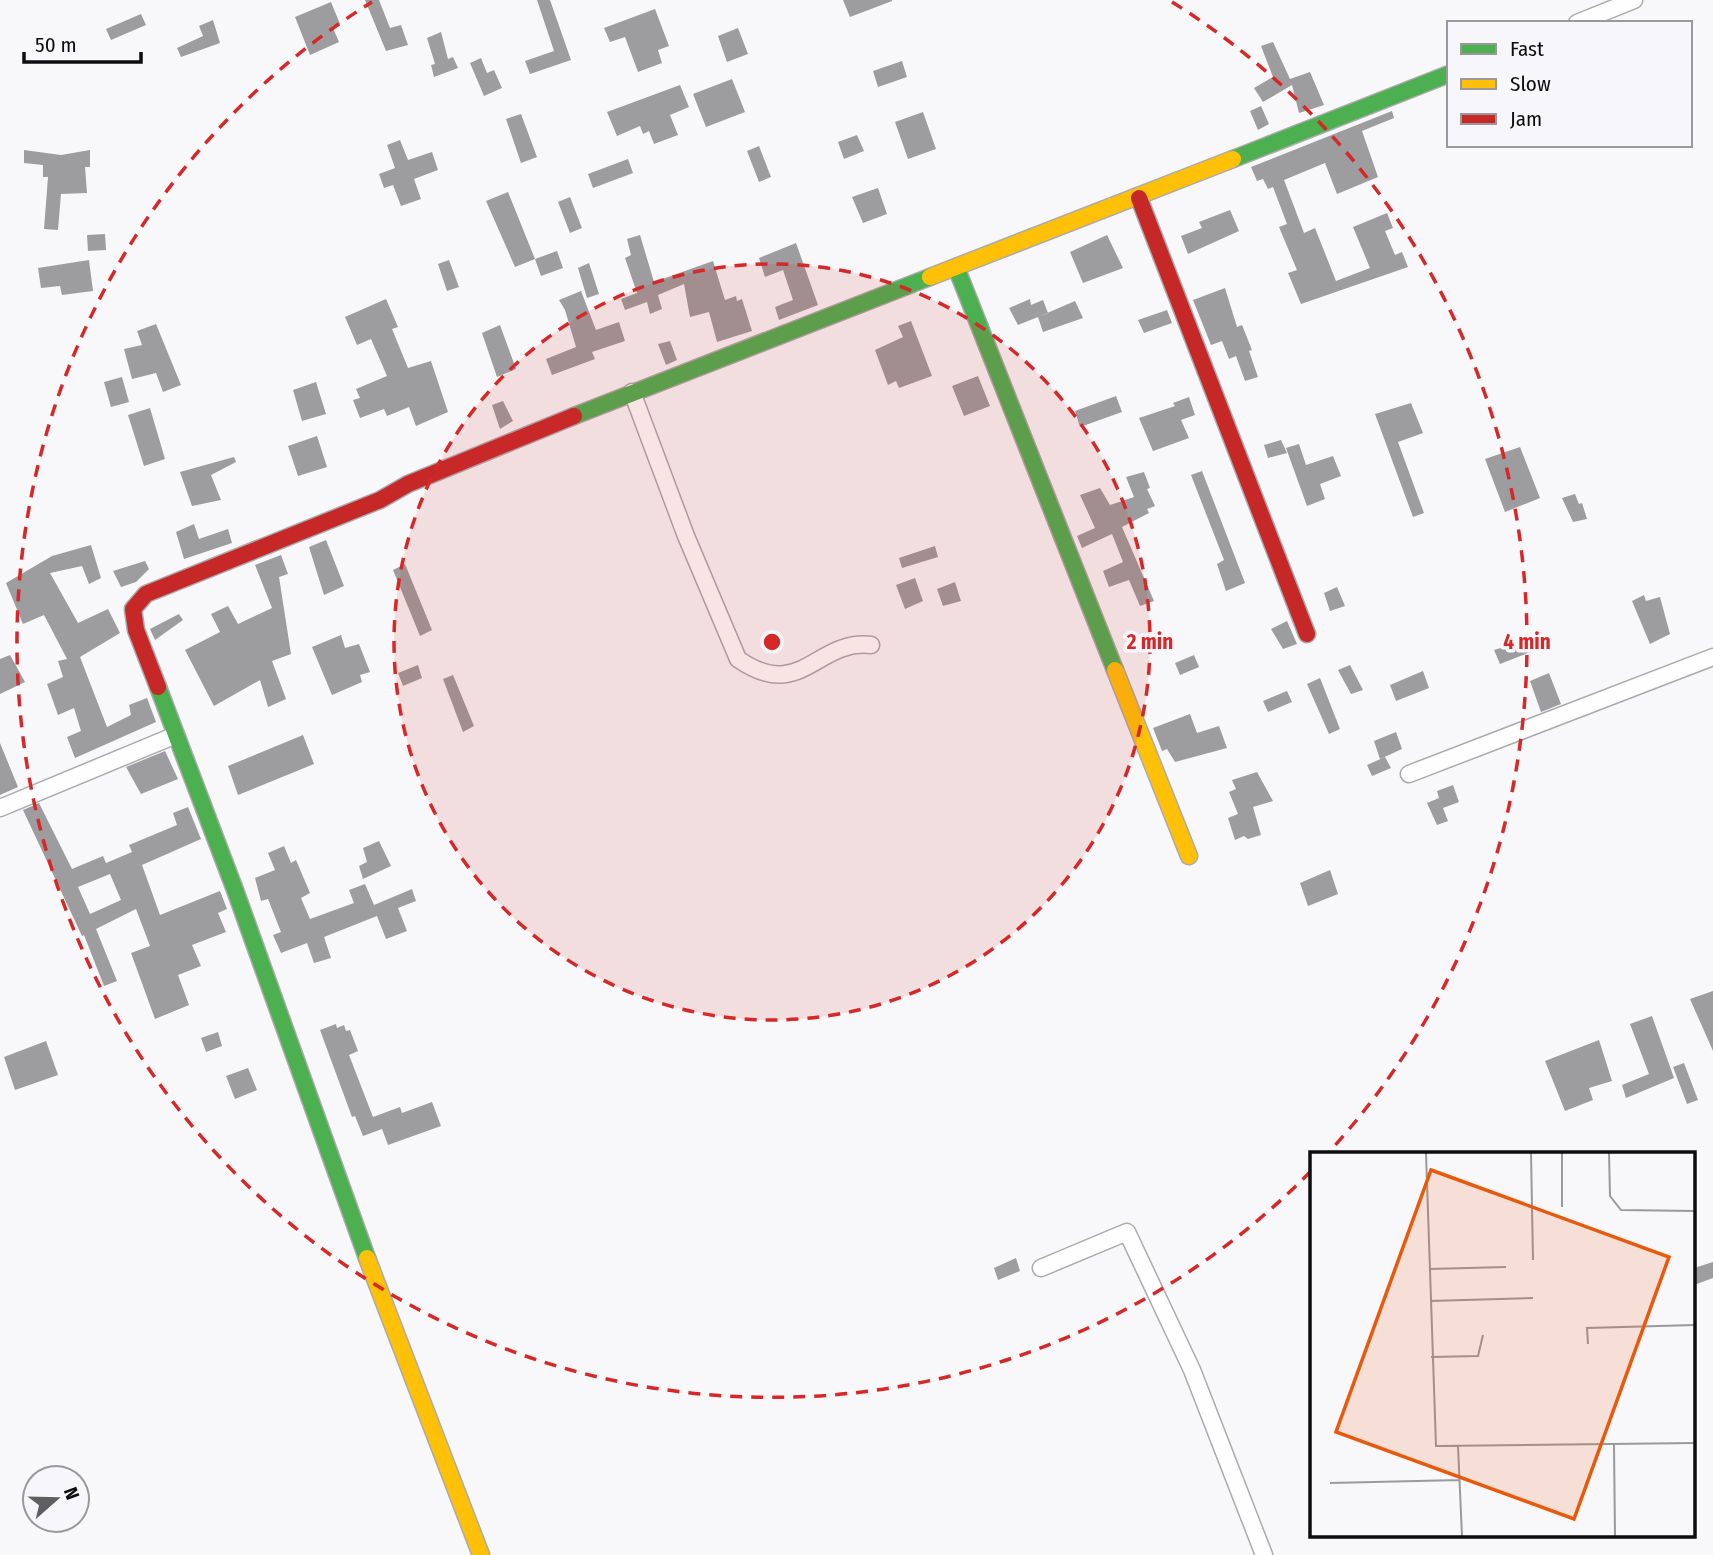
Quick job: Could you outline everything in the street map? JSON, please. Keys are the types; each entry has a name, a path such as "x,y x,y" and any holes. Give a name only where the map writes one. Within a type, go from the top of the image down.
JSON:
{"street":[{"path":"1582,21 1634,0"},
{"path":"481,1555 328,1158 235,890 136,630 134,609 146,594 380,500 408,484 632,392 1139,198 1447,75"},
{"path":"1139,198 1307,634"},
{"path":"956,267 1189,856"},
{"path":"632,392 685,536 738,659 755,671 779,676 797,672 857,643 872,645"},
{"path":"1409,775 1713,657"},
{"path":"0,808 176,735"},
{"path":"1041,1268 1127,1232 1192,1370 1264,1555"}],"building":[{"path":"365,0 379,0 390,28 401,25 408,45 386,51"},
{"path":"537,0 550,0 571,60 530,74 525,61 554,51"},
{"path":"843,0 892,0 892,1 850,17"},
{"path":"331,2 340,24 332,26 339,42 310,55 295,17"},
{"path":"655,9 669,46 658,50 662,63 638,72 625,37 610,42 604,28"},
{"path":"141,14 146,25 111,40 106,29"},
{"path":"213,20 220,43 181,57 177,48 203,36 199,26"},
{"path":"738,28 748,54 727,62 718,36"},
{"path":"441,32 448,59 453,57 458,68 434,77 431,65 435,64 427,38"},
{"path":"1273,42 1290,79 1310,72 1324,105 1299,113 1292,85 1263,102 1254,88 1273,77 1261,46"},
{"path":"481,58 487,73 494,70 502,88 484,96 470,63"},
{"path":"902,61 907,77 878,87 873,71"},
{"path":"732,79 745,112 706,127 693,94"},
{"path":"680,85 689,107 670,115 678,135 654,144 649,131 643,134 640,126 617,136 607,112"},
{"path":"1261,106 1269,124 1258,130 1250,111"},
{"path":"1392,111 1394,118 1362,131 1378,177 1337,194 1325,163 1284,180 1304,233 1315,228 1336,281 1370,268 1353,227 1387,213 1393,228 1385,231 1395,255 1402,252 1408,267 1301,304 1288,273 1297,270 1279,227 1287,224 1273,187 1268,189 1263,179 1257,181 1251,167"},
{"path":"923,112 936,149 908,159 895,122"},
{"path":"521,114 537,157 521,163 506,119"},
{"path":"857,135 864,151 844,159 838,142"},
{"path":"400,140 408,160 432,152 438,170 414,179 421,199 401,206 393,185 384,188 379,174 395,168 387,145"},
{"path":"759,146 771,177 759,182 747,151"},
{"path":"24,150 61,155 90,150 90,167 85,167 87,193 61,194 58,230 44,229 48,177 43,177 43,165 24,163"},
{"path":"628,159 633,173 593,188 588,174"},
{"path":"878,188 887,214 863,223 852,197"},
{"path":"508,192 535,259 515,267 486,201"},
{"path":"570,197 582,228 570,233 558,202"},
{"path":"1230,210 1239,231 1188,254 1181,236 1202,228 1199,222"},
{"path":"105,234 106,250 88,251 87,235"},
{"path":"640,235 654,282 713,261 725,300 736,296 737,301 742,299 752,331 717,342 709,312 690,317 684,284 658,295 662,309 650,314 647,302 625,310 621,299 637,293 625,258 631,255 627,239"},
{"path":"1107,235 1123,268 1083,283 1070,252"},
{"path":"796,243 818,305 779,320 775,307 793,300 783,270 765,277 759,258"},
{"path":"557,251 563,268 541,276 535,259"},
{"path":"89,260 93,291 62,295 60,286 41,288 38,268"},
{"path":"449,260 459,287 447,291 438,264"},
{"path":"589,263 599,294 587,298 578,268"},
{"path":"1225,288 1237,327 1242,325 1252,350 1249,351 1258,377 1245,381 1236,356 1229,359 1222,341 1211,345 1193,300"},
{"path":"581,291 596,330 619,322 625,341 592,352 595,359 552,375 546,359 576,347 565,310 559,300"},
{"path":"386,299 398,327 392,329 408,368 431,361 448,412 416,426 409,407 387,416 384,409 360,418 353,400 360,398 356,389 387,376 371,339 357,345 345,317"},
{"path":"1030,299 1031,305 1043,300 1048,313 1018,325 1009,308"},
{"path":"1075,301 1083,318 1043,332 1038,317"},
{"path":"1167,310 1172,323 1144,333 1138,320"},
{"path":"911,321 932,376 899,388 896,381 888,385 875,350 903,337 898,326"},
{"path":"156,324 181,385 163,392 156,373 132,379 124,349 142,345 137,331"},
{"path":"500,325 516,369 497,377 482,333"},
{"path":"670,341 677,360 666,365 658,344"},
{"path":"978,376 990,406 964,416 952,386"},
{"path":"122,377 129,402 111,407 104,382"},
{"path":"316,382 326,414 302,421 293,390"},
{"path":"1116,396 1122,412 1080,427 1075,411"},
{"path":"1189,397 1195,415 1181,420 1189,438 1153,451 1139,418 1175,406 1173,403"},
{"path":"503,401 513,421 500,429 492,405"},
{"path":"1411,403 1423,433 1398,442 1424,513 1413,517 1375,414"},
{"path":"150,408 165,459 144,466 128,415"},
{"path":"317,436 327,467 298,476 288,446"},
{"path":"1281,440 1287,453 1268,458 1264,445"},
{"path":"1299,444 1306,465 1333,456 1341,476 1320,484 1325,499 1307,506 1286,448"},
{"path":"1520,447 1540,498 1505,512 1485,459"},
{"path":"234,457 236,462 211,475 221,500 192,506 180,472"},
{"path":"1202,471 1245,583 1226,591 1217,564 1224,560 1191,475"},
{"path":"1144,472 1150,488 1147,489 1155,506 1147,509 1149,513 1122,527 1154,601 1140,606 1129,580 1109,587 1103,571 1123,562 1112,534 1082,548 1077,536 1095,528 1080,495 1100,488 1110,505 1134,497 1126,477"},
{"path":"1575,494 1579,504 1582,503 1587,519 1573,522 1562,498"},
{"path":"194,524 199,539 228,529 232,543 184,559 176,532"},
{"path":"326,540 344,586 324,595 309,547"},
{"path":"91,545 101,578 89,584 82,566 50,573 78,623 108,609 120,633 80,657 107,727 131,715 129,705 147,698 156,722 75,758 67,737 81,731 74,708 58,715 47,684 63,677 58,661 67,659 44,615 23,624 6,583 52,556"},
{"path":"935,546 938,557 902,568 899,558"},
{"path":"281,555 288,574 279,577 291,654 272,661 286,699 268,707 260,680 214,706 185,650 220,632 211,614 228,606 238,624 272,608 255,565"},
{"path":"145,561 149,569 136,582 121,587 113,571"},
{"path":"405,564 432,630 420,636 393,570"},
{"path":"915,578 923,601 905,609 896,585"},
{"path":"955,582 961,601 943,606 937,589"},
{"path":"1337,587 1345,606 1330,611 1324,593"},
{"path":"1644,595 1646,601 1660,597 1670,634 1650,644 1632,601"},
{"path":"179,614 183,620 155,640 150,629"},
{"path":"1287,621 1297,644 1283,649 1271,629"},
{"path":"341,635 345,648 359,644 370,672 360,675 362,682 332,695 312,647"},
{"path":"1533,638 1538,649 1500,664 1494,650"},
{"path":"10,655 25,682 0,694 0,659"},
{"path":"1194,655 1199,667 1180,675 1175,663"},
{"path":"418,665 422,678 403,686 398,673"},
{"path":"1350,665 1363,690 1351,694 1338,670"},
{"path":"1423,671 1429,688 1396,701 1390,685"},
{"path":"1549,673 1561,704 1541,712 1530,681"},
{"path":"453,675 474,726 463,732 443,679"},
{"path":"1320,678 1340,729 1329,734 1307,684"},
{"path":"1287,691 1292,702 1268,712 1263,701"},
{"path":"1190,714 1197,733 1219,726 1227,748 1175,762 1167,749 1162,751 1153,728"},
{"path":"1396,732 1402,749 1380,759 1374,741"},
{"path":"303,735 314,764 238,795 228,766"},
{"path":"0,743 18,787 0,795"},
{"path":"165,751 178,779 141,794 126,767"},
{"path":"1385,757 1391,768 1372,776 1367,765"},
{"path":"1257,772 1273,801 1253,807 1261,835 1248,839 1244,836 1235,840 1228,818 1238,814 1229,792 1236,789 1232,780"},
{"path":"1453,785 1459,802 1443,808 1448,821 1437,825 1427,803 1439,798 1437,791"},
{"path":"39,803 72,869 103,856 106,863 132,852 129,845 177,825 173,813 188,807 201,839 142,865 160,915 220,891 227,909 218,913 226,932 192,945 201,966 178,975 189,1005 155,1019 131,953 150,946 136,909 96,929 117,981 104,986 84,935 82,936 23,810","holes":["110,874 121,900 90,914 78,887"]},
{"path":"379,841 391,866 363,879 359,866 367,862 363,848"},
{"path":"284,846 291,863 296,860 310,893 301,898 310,919 354,903 349,890 365,884 374,905 412,889 416,901 398,908 407,931 386,939 377,916 324,937 331,958 314,963 307,943 281,953 273,935 281,932 268,899 261,901 255,878 275,870 268,853"},
{"path":"1330,870 1338,894 1308,906 1300,883"},
{"path":"1713,991 1713,1051 1690,999"},
{"path":"1652,1016 1674,1078 1626,1098 1622,1085 1649,1074 1630,1024"},
{"path":"336,1024 337,1028 344,1025 346,1031 350,1030 358,1051 349,1055 373,1117 400,1107 402,1113 432,1102 441,1126 388,1145 382,1129 363,1136 355,1116 352,1117 320,1030"},
{"path":"218,1032 222,1046 206,1052 201,1038"},
{"path":"1599,1040 1612,1081 1589,1088 1593,1100 1565,1111 1545,1061"},
{"path":"46,1041 58,1075 15,1090 4,1057"},
{"path":"1684,1063 1698,1100 1687,1104 1673,1067"},
{"path":"248,1068 257,1090 235,1099 226,1076"},
{"path":"1016,1258 1020,1271 998,1280 994,1268"},
{"path":"1713,1262 1713,1278 1696,1284 1696,1267"}],"traffic: fast":[{"path":"1233,159 1447,75"},
{"path":"956,267 1115,670"},
{"path":"574,416 930,277"},
{"path":"158,687 235,890 367,1258"}],"traffic: slow":[{"path":"930,277 1233,159"},
{"path":"1115,670 1189,856"},
{"path":"367,1258 481,1555"}],"traffic: jam":[{"path":"1139,198 1307,634"},
{"path":"158,687 136,630 133,609 146,594 380,500 408,484 574,416"}]}
